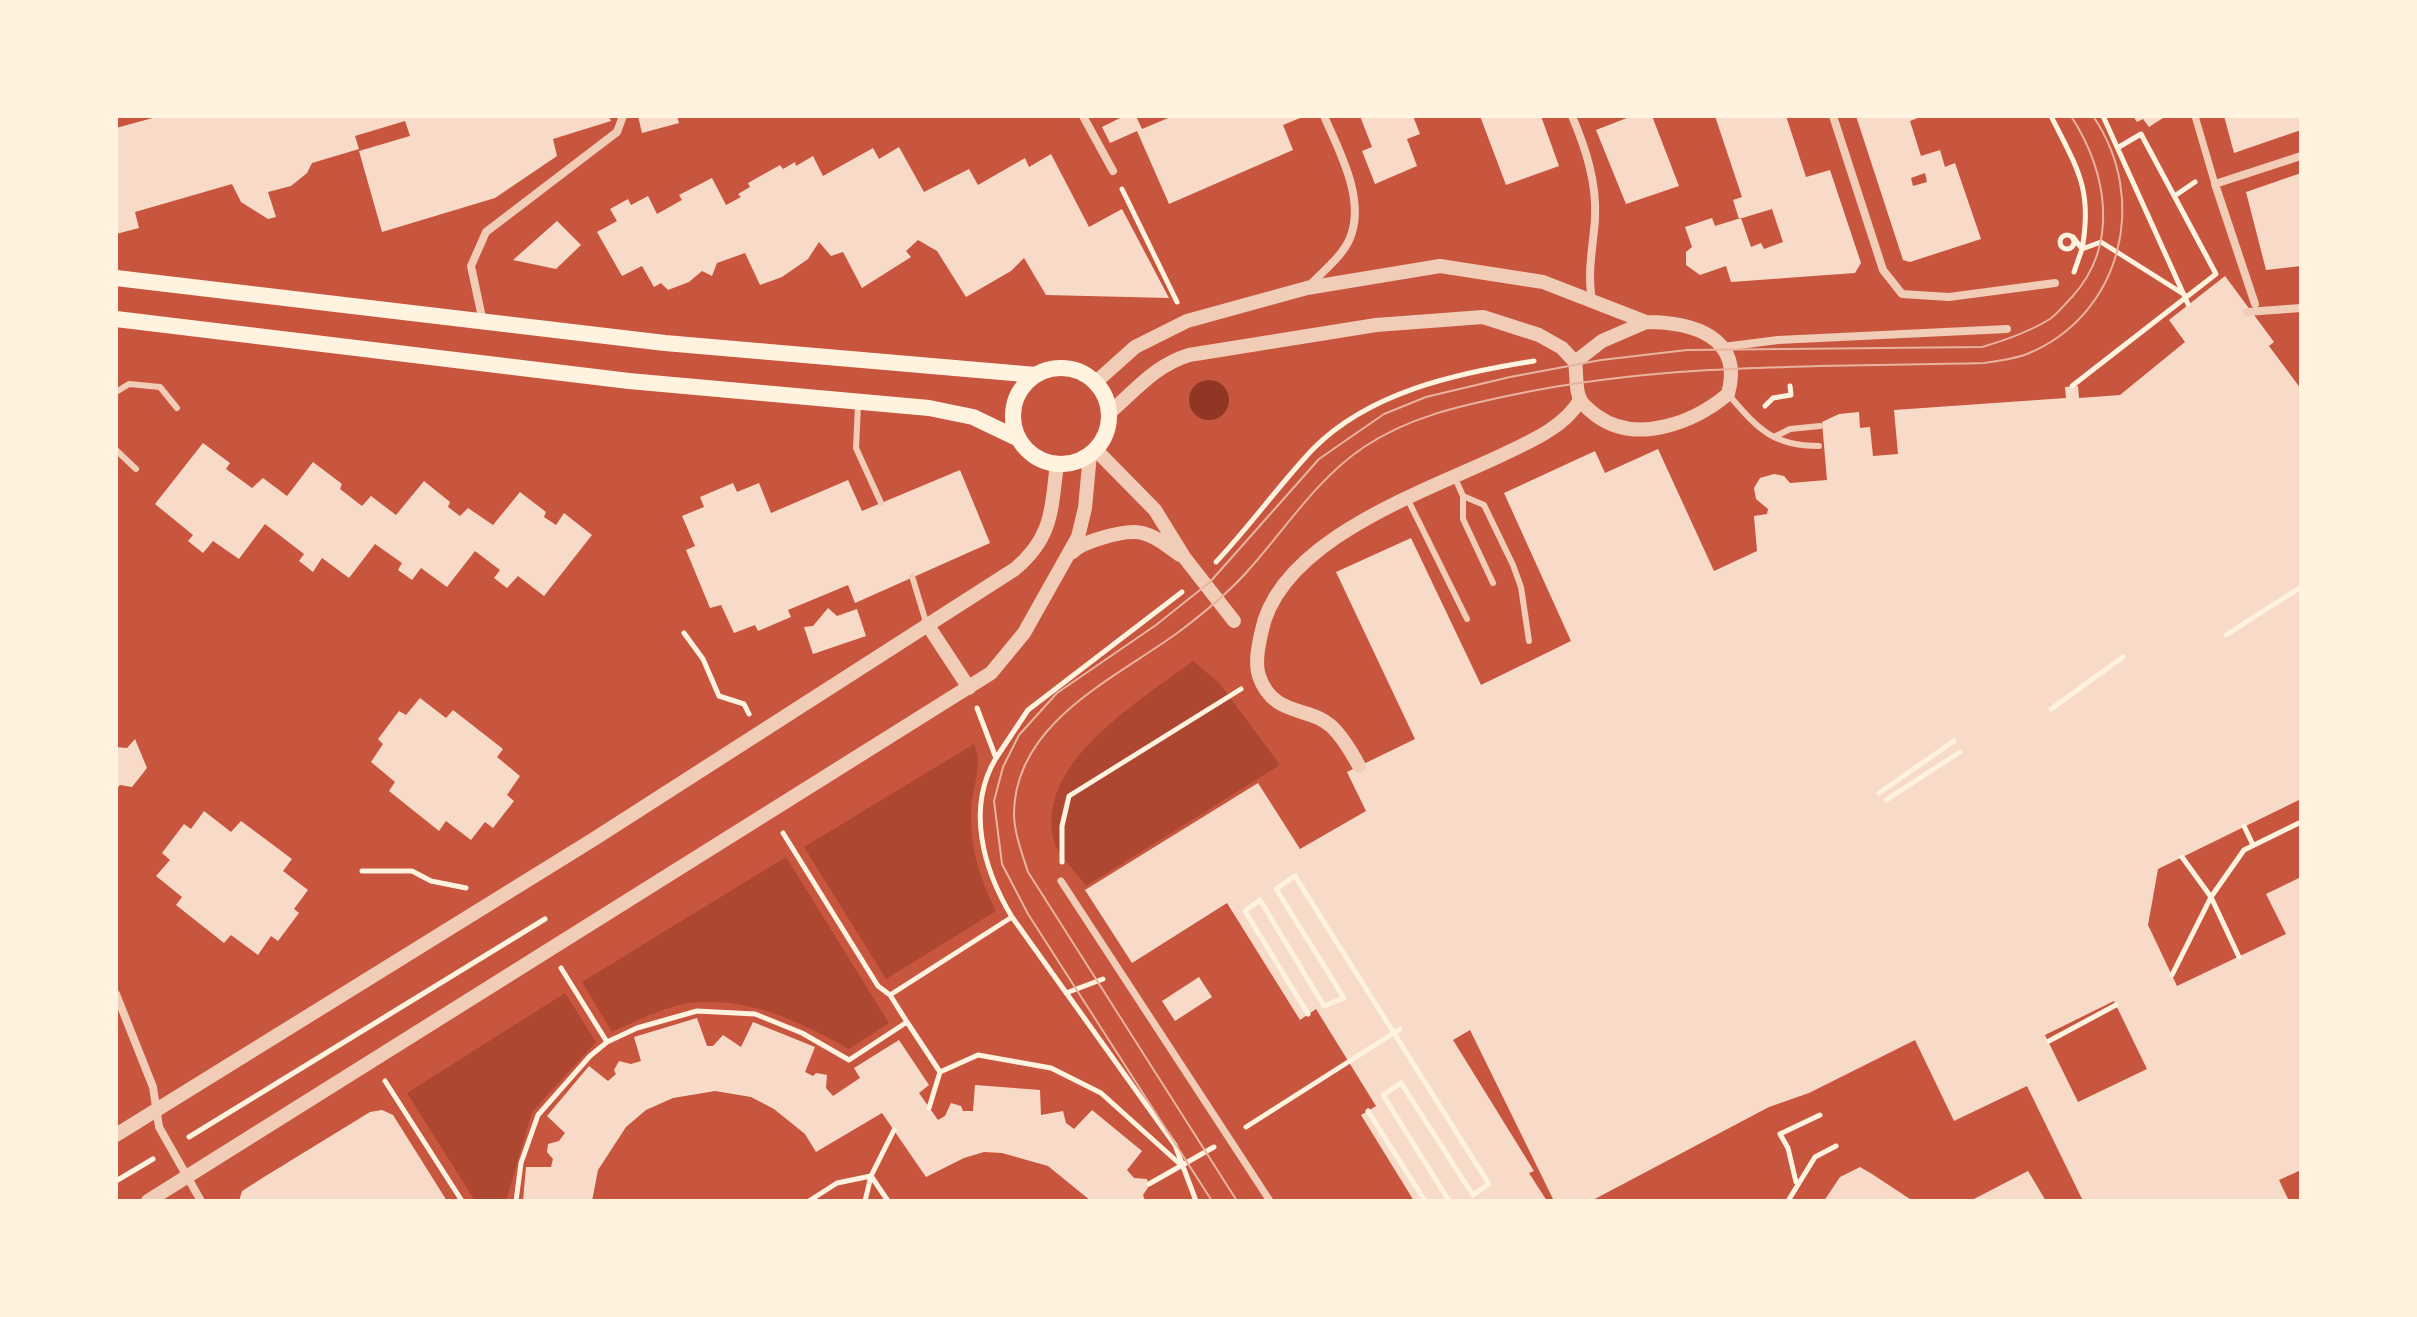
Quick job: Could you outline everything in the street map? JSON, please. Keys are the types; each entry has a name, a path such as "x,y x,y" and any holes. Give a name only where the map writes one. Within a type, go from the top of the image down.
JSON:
{"main road":[{"path":"116,278 483,323 1036,375 1051,369 1067,368 1096,382 1107,402 1109,413 1103,439 1093,452 1069,463 1057,464 1042,460 1019,439 973,417 929,408 629,381 116,319"},
{"path":"1019,439 1014,425 1017,397 1036,375"}],"street":[{"path":"483,323 471,266 486,232 617,132 623,116"},
{"path":"1083,116 1113,171"},
{"path":"1307,288 1350,238 1353,215 1352,189 1324,116"},
{"path":"1572,116 1592,175 1596,201 1589,281 1592,300"},
{"path":"1833,116 1883,270 1891,285 1902,294 1949,297 2055,283"},
{"path":"2195,116 2255,304"},
{"path":"2215,184 2301,156"},
{"path":"1096,382 1135,347 1187,321 1307,288 1440,266 1543,282 1646,322 1668,322 1700,331 1723,347 1733,369 1728,394 1692,418 1636,430 1609,425 1580,400"},
{"path":"2247,312 2301,308"},
{"path":"1109,413 1149,374 1167,362 1189,355 1376,325 1483,317 1539,335 1562,348 1575,362 1580,400 1573,412 1532,441 1332,540 1311,556 1273,598 1261,633 1257,664 1260,679 1274,700 1330,725 1359,766"},
{"path":"1575,362 1602,341 1646,322"},
{"path":"1723,347 1778,340 2007,329"},
{"path":"1093,452 1155,510 1184,557 1234,621"},
{"path":"148,1201 991,673 1009,654 1078,537 1093,452"},
{"path":"116,1135 501,897 1015,569 1035,553 1048,530 1057,464"},
{"path":"1058,568 1080,543 1134,532 1154,538 1184,557"},
{"path":"927,624 969,688"},
{"path":"1061,881 1270,1201"},
{"path":"116,994 153,1087 154,1111 170,1149 201,1201"}],"lane":[{"path":"116,392 129,384 160,387 177,408"},
{"path":"1728,394 1750,420 1774,437 1793,446 1819,446"},
{"path":"858,401 856,448 881,503"},
{"path":"1774,437 1790,429 1820,426"},
{"path":"116,450 136,469"},
{"path":"1455,478 1463,496 1463,519 1493,583"},
{"path":"1463,496 1484,505 1513,565 1521,587 1529,641"},
{"path":"1408,500 1467,619"},
{"path":"912,576 927,624"}],"path":[{"path":"2051,116 2085,188 2088,215 2082,249"},
{"path":"2103,116 2188,304"},
{"path":"2072,386 2185,295 2216,274 2141,134 2119,147"},
{"path":"1113,171 1187,321"},
{"path":"2073,237 2082,249"},
{"path":"2082,249 2101,242 2185,295"},
{"path":"1750,420 1773,398 1791,395 1790,386"},
{"path":"2226,635 2301,587"},
{"path":"684,633 703,659 719,696 744,704 760,731"},
{"path":"2051,709 2123,657"},
{"path":"969,688 996,758 983,780 980,817 985,858 996,891 1175,1145 1196,1201"},
{"path":"1061,881 1062,826 1069,796 1214,704"},
{"path":"1879,793 1954,741"},
{"path":"1886,800 1960,752"},
{"path":"770,812 878,986 890,995 940,1072"},
{"path":"2172,975 2211,897 2244,850 2301,822"},
{"path":"2244,826 2253,845"},
{"path":"2182,857 2211,897 2239,957"},
{"path":"362,871 412,871 431,881 481,888 501,897"},
{"path":"1308,1014 1245,911 1260,900 1324,1006 1344,998 1276,889 1295,876 1489,1184 1473,1195 1401,1083 1383,1095 1449,1201"},
{"path":"116,1181 549,917"},
{"path":"890,995 1012,917"},
{"path":"550,950 607,1042"},
{"path":"1066,993 1119,972"},
{"path":"2049,1041 2116,1005"},
{"path":"516,1201 521,1163 538,1115 607,1042 637,1028 697,1011 755,1014 802,1033 849,1060 907,1022"},
{"path":"1149,1184 1230,1137 1400,1029"},
{"path":"929,1108 940,1072 978,1055 1051,1068 1101,1093 1182,1166"},
{"path":"372,1061 462,1201"},
{"path":"1368,1111 1425,1201"},
{"path":"1796,1182 1788,1148 1780,1134 1820,1115"},
{"path":"865,1201 871,1176 894,1130"},
{"path":"1788,1201 1796,1182 1815,1157 1836,1146"},
{"path":"809,1201 837,1183 871,1176"},
{"path":"871,1176 888,1201"}],"shaded area":[{"path":"1209,380 1223,386 1229,400 1223,414 1209,420 1195,414 1189,400 1195,386"},
{"path":"1193,661 1220,684 1280,765 1086,886 1054,841 1052,812 1060,785 1097,736 1121,714"},
{"path":"974,744 978,761 972,804 972,838 981,875 996,911 886,979 804,847"},
{"path":"786,857 889,1023 849,1049 795,1022 758,1009 739,1004 699,1002 666,1009 612,1032 582,982"},
{"path":"565,993 596,1042 532,1112 506,1201 475,1201 407,1093"}],"building":[{"path":"160,116 609,116 611,121 553,139 557,156 495,198 382,232 359,151 410,136 405,121 355,136 359,149 312,163 307,173 291,186 268,192 276,217 268,219 241,202 232,184 135,212 139,228 116,234 116,128"},
{"path":"638,116 677,116 679,123 642,133"},
{"path":"1124,116 1136,116 1142,129 1173,116 1305,116 1283,125 1293,150 1169,204 1137,131 1110,143 1102,127"},
{"path":"1360,116 1413,116 1420,134 1407,139 1417,166 1375,184 1362,151 1372,147"},
{"path":"1480,116 1541,116 1559,166 1506,185"},
{"path":"1632,116 1652,116 1679,186 1626,204 1596,130"},
{"path":"1715,116 1786,116 1806,177 1830,170 1861,263 1855,273 1731,282 1726,266 1700,275 1686,265 1686,252 1692,247 1685,227 1712,218 1715,226 1739,219 1733,200 1742,197","holes":["1772,209 1783,242 1764,249 1761,243 1751,247 1741,218"]},
{"path":"1856,116 1923,116 1910,121 1921,156 1940,150 1945,167 1955,163 1981,239 1910,262 1903,260","holes":["1925,173 1927,182 1913,186 1911,178"]},
{"path":"2133,116 2163,118 2149,127 2143,119 2137,122"},
{"path":"2224,116 2301,116 2301,130 2234,153"},
{"path":"899,147 924,192 969,169 978,185 1025,158 1029,167 1051,154 1089,227 1122,209 1169,298 1046,295 1024,258 1011,271 966,297 937,251 918,240 906,251 911,257 862,288 843,252 831,256 819,242 808,259 782,277 760,285 745,253 717,263 712,276 702,271 689,282 668,290 661,283 654,287 642,266 622,276 597,232 617,221 610,209 628,199 631,205 648,196 657,214 682,200 679,195 712,178 726,205 741,197 738,194 750,187 748,183 780,165 783,169 795,162 796,166 813,156 823,176 873,148 879,159"},
{"path":"2301,173 2301,266 2266,270 2246,192"},
{"path":"557,221 581,245 556,269 513,260"},
{"path":"2225,276 2274,342 2269,346 2301,389 2301,799 2158,869 2148,925 2177,986 2286,934 2266,894 2301,877 2301,1170 2279,1180 2289,1201 2083,1201 2027,1086 1954,1121 1915,1040 1809,1093 1769,1107 1591,1201 1554,1201 1470,1030 1453,1040 1534,1171 1529,1173 1547,1201 1414,1201 1361,1115 1376,1106 1316,1009 1300,1020 1227,903 1132,963 1085,890 1258,783 1300,849 1366,811 1347,772 1415,739 1336,572 1411,538 1481,685 1571,641 1504,493 1595,451 1605,473 1658,449 1714,571 1757,551 1754,516 1767,514 1768,509 1756,499 1754,488 1760,478 1774,474 1784,476 1790,483 1827,480 1822,422 1839,414 1859,412 1860,428 1870,427 1873,456 1898,454 1894,410 2066,398 2065,387 2078,386 2079,398 2120,395 2185,342 2169,320","holes":["2114,1001 2147,1069 2078,1102 2045,1035"]},
{"path":"203,443 230,463 226,469 252,488 263,478 287,496 313,462 342,484 340,489 362,506 371,496 396,515 424,481 450,502 448,507 460,516 468,508 493,525 520,492 546,512 544,517 556,525 564,513 592,535 544,596 518,576 507,588 494,578 500,570 475,551 447,587 421,568 412,580 398,570 402,563 375,544 349,578 322,558 313,572 299,561 304,554 265,524 239,559 213,541 203,553 188,541 193,535 155,504"},
{"path":"960,470 990,543 855,603 848,585 788,610 791,617 758,631 755,625 734,633 721,605 710,608 686,550 695,546 682,516 704,507 700,497 733,483 737,492 759,483 771,513 848,480 862,511"},
{"path":"828,608 837,616 857,609 866,636 813,654 804,627 813,626"},
{"path":"420,698 446,718 453,710 503,749 497,757 520,776 507,795 514,801 493,828 485,822 471,840 446,821 439,831 389,791 395,782 371,762 383,744 378,739 399,711 406,715"},
{"path":"135,739 147,768 132,787 120,785 116,790 116,747 127,748"},
{"path":"204,811 231,832 241,821 292,859 283,871 308,890 294,909 299,913 278,941 271,936 258,955 231,935 224,943 176,905 182,897 156,876 170,860 162,853 184,824 191,829"},
{"path":"1199,977 1212,997 1175,1021 1162,1001"},
{"path":"697,1018 707,1046 713,1046 723,1035 741,1047 753,1022 815,1047 805,1072 813,1076 816,1073 827,1075 826,1088 833,1096 860,1078 854,1068 899,1040 929,1085 919,1093 938,1120 945,1116 951,1103 961,1106 963,1111 973,1111 975,1085 1040,1090 1041,1115 1063,1111 1066,1123 1074,1129 1092,1110 1142,1151 1127,1170 1134,1178 1147,1179 1149,1186 1143,1195 1145,1201 1091,1201 1048,1166 1002,1153 984,1152 964,1158 926,1177 882,1113 816,1152 805,1134 774,1109 751,1097 715,1091 673,1098 646,1110 626,1127 598,1170 592,1201 523,1201 526,1167 551,1167 553,1159 547,1152 548,1144 559,1141 565,1133 547,1116 589,1066 608,1081 616,1074 614,1070 619,1061 631,1064 641,1061 634,1037"},
{"path":"382,1110 393,1115 447,1201 239,1201 242,1191 264,1177 370,1112"},
{"path":"1860,1167 1913,1201 1824,1201 1840,1177"},
{"path":"2028,1171 2046,1201 1970,1201"}],"tram line":[{"path":"1212,1201 1028,914 1002,864 994,801 1003,767 1019,735 1057,693 1156,625 1210,582 1319,459 1384,414 1426,397 1601,360 1687,350 1982,347 2050,319 2087,276 2097,254 2102,231 2100,184 2093,160 2071,116"},
{"path":"1237,1201 1028,872 1014,820 1019,781 1032,752 1051,727 1100,685 1180,631 1218,601 1244,575 1318,487 1347,459 1381,437 1417,420 1454,408 1570,384 1688,371 1984,363 2027,354 2059,336 2085,312 2105,283 2117,252 2122,217 2120,183 2110,148 2093,116"}]}
